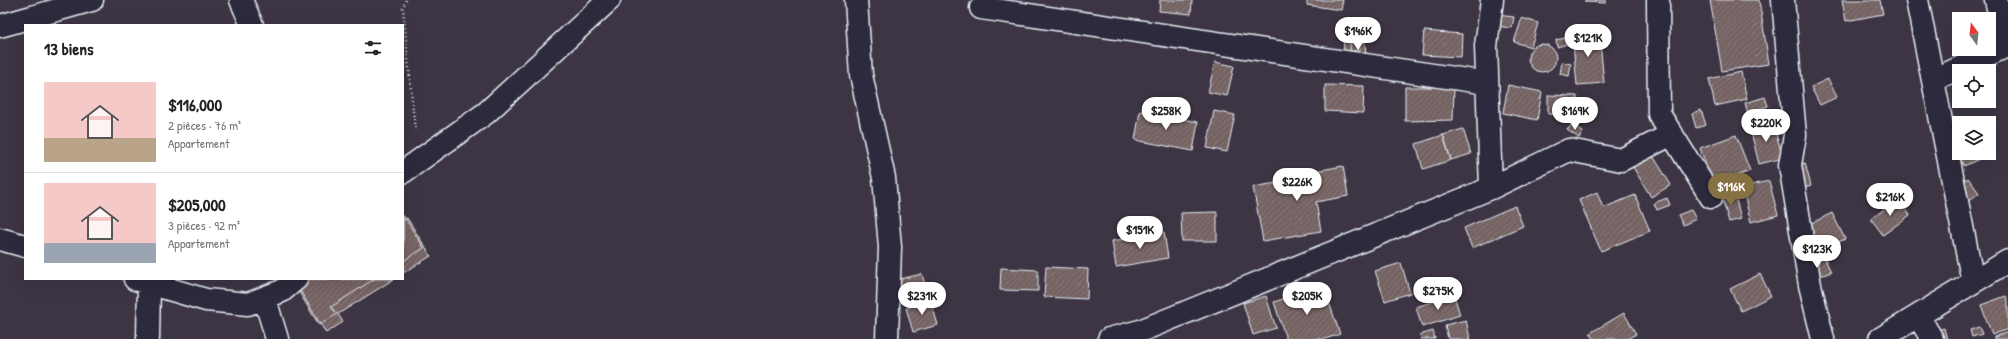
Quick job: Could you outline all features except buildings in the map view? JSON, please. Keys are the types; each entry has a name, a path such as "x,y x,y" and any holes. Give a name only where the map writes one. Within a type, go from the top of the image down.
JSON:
{"street":[{"path":"0,26 92,0"},
{"path":"242,0 252,24"},
{"path":"411,167 486,113 609,0"},
{"path":"856,0 861,75 884,178 890,247 887,339"},
{"path":"1491,188 1486,46 1492,0"},
{"path":"1658,0 1659,114 1711,197"},
{"path":"1783,0 1795,135 1790,165 1810,285 1823,339"},
{"path":"1917,0 1973,282"},
{"path":"1933,80 2007,46 1996,0"},
{"path":"982,8 1487,83"},
{"path":"1109,339 1140,332 1491,188 1569,150 1621,160 1672,134"},
{"path":"0,239 24,246"},
{"path":"1880,339 2008,261"},
{"path":"148,339 142,281 206,300 248,304 265,299 282,291 295,280"},
{"path":"265,299 277,339"},
{"path":"1918,316 1932,339"}],"path":[{"path":"406,0 404,8 411,167"}]}
